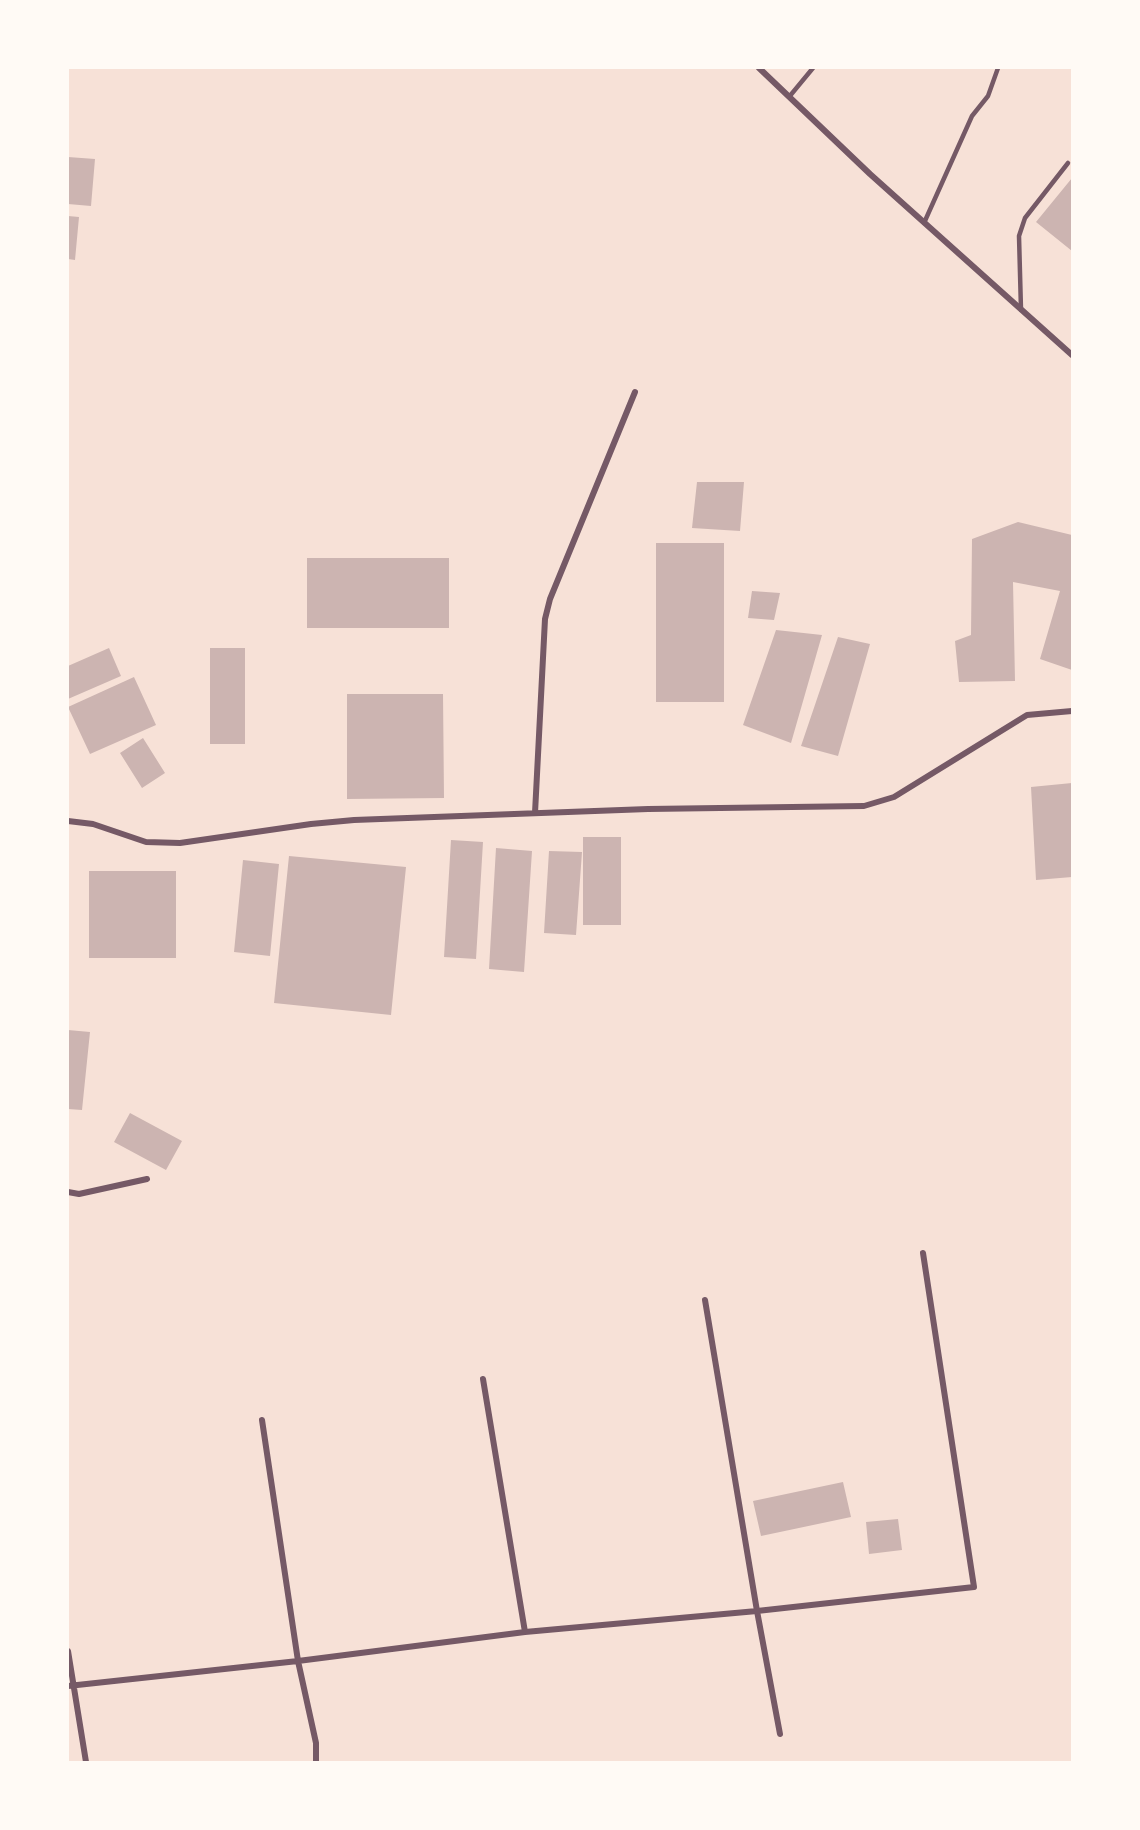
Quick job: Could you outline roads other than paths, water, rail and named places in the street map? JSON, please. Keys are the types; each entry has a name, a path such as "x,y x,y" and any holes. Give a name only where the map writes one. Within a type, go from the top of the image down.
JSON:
{"street":[{"path":"759,68 924,224 1072,355"},
{"path":"535,813 545,619 550,599 635,392"},
{"path":"68,820 93,825 146,842 180,843 354,820 648,809 864,806 894,797 1027,715 1072,711"},
{"path":"68,1192 79,1194 147,1179"},
{"path":"70,1686 298,1661 525,1632 757,1611 974,1587 923,1253"},
{"path":"705,1300 780,1734"},
{"path":"483,1379 525,1632"},
{"path":"262,1420 298,1661 316,1743 316,1762"},
{"path":"68,1651 70,1686 86,1762"}],"lane":[{"path":"789,98 813,68"},
{"path":"924,224 972,116 988,96 998,68"},
{"path":"1021,310 1019,236 1024,218 1068,163"}]}
